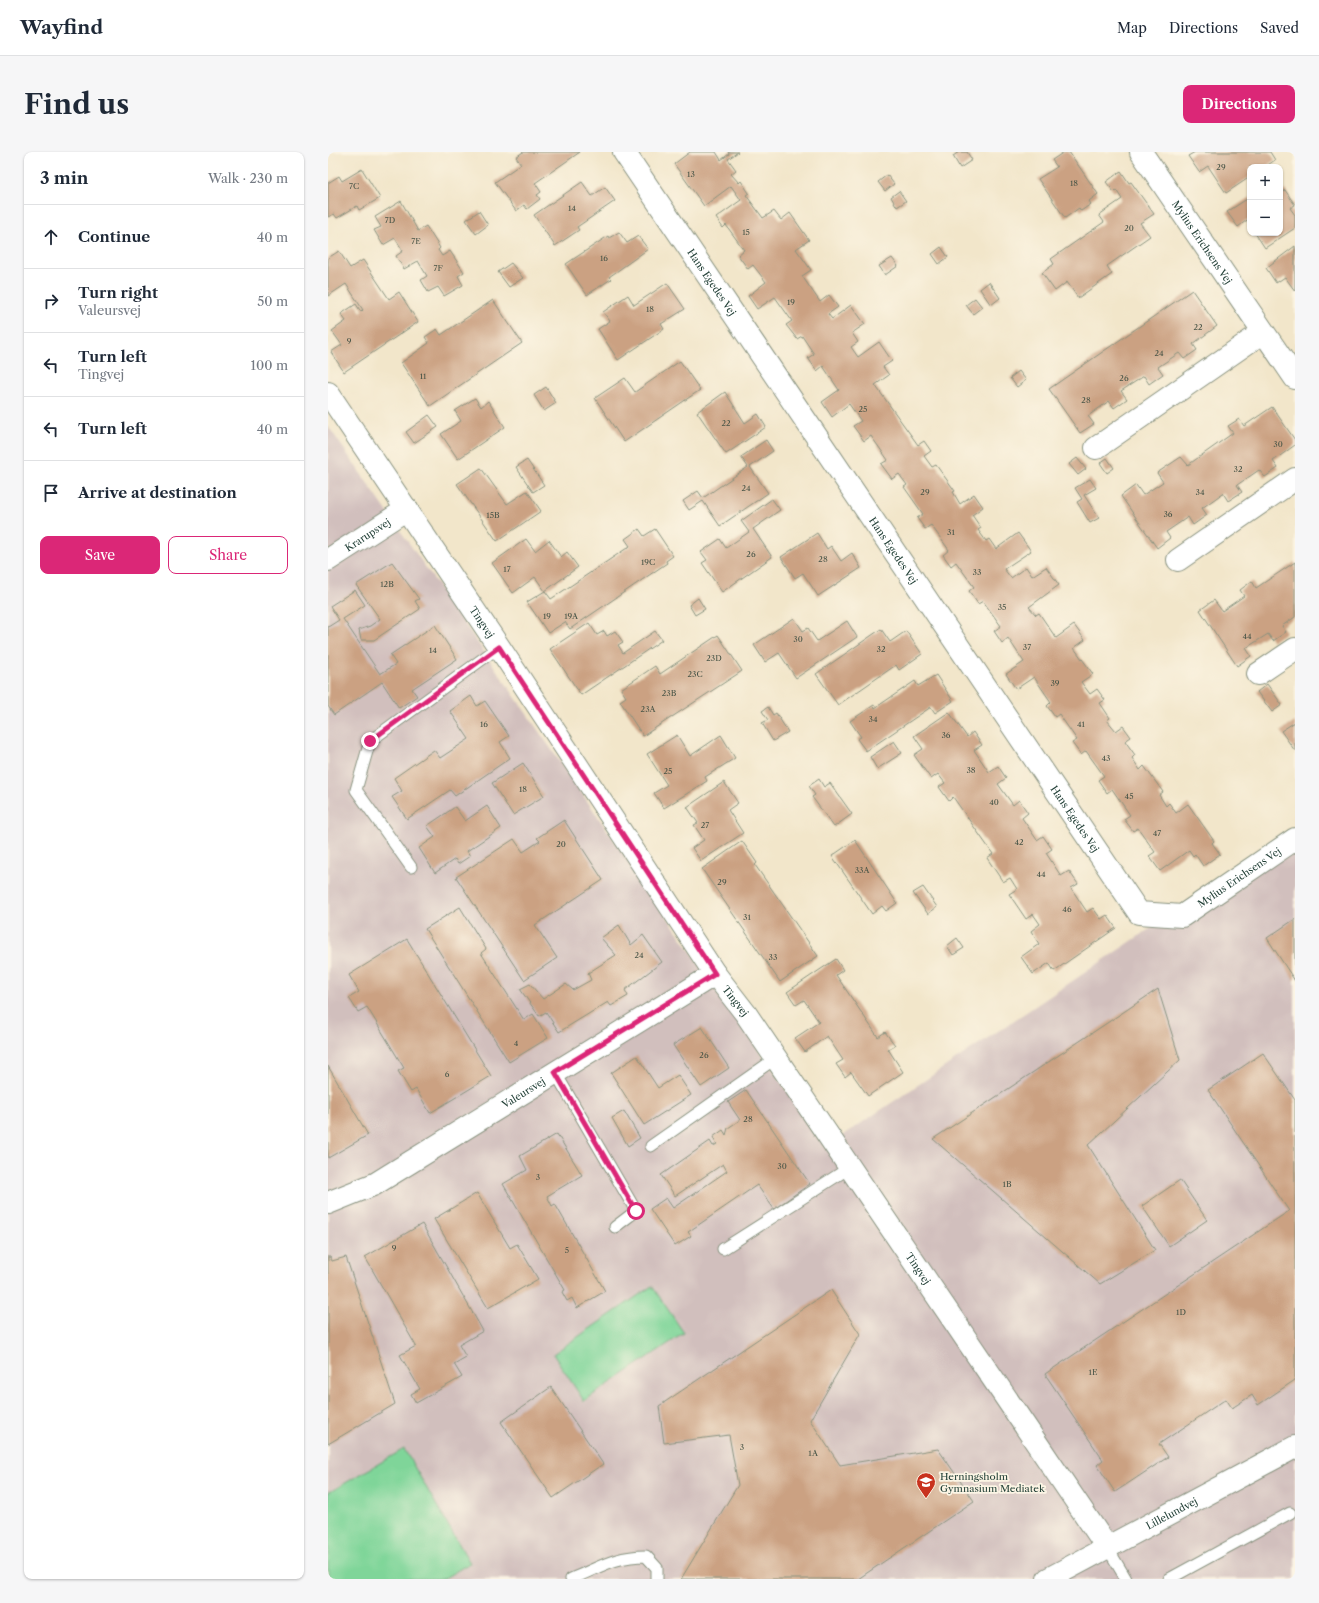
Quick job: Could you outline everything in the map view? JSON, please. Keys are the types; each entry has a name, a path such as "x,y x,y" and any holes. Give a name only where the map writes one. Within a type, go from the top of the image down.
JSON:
{"street":[{"name":"Hans Egedes Vej","path":"624,152 1139,913 1182,916"},
{"name":"Mylius Erichsens Vej","path":"1141,152 1295,378"},
{"path":"1096,448 1263,332"},
{"name":"Tingvej","path":"328,393 499,647 715,974 746,1014 848,1168 1107,1547"},
{"path":"1178,560 1295,479"},
{"name":"Krarupsvej","path":"328,560 407,509"},
{"path":"1258,674 1295,649"},
{"name":"Mylius Erichsens Vej","path":"1182,916 1295,839"},
{"name":"Valeursvej","path":"328,1203 375,1184 715,974"},
{"name":"Lillelundvej","path":"1048,1579 1295,1447"}],"lane":[{"path":"412,867 356,790 370,741 499,647"},
{"path":"651,1146 776,1058"},
{"path":"555,1072 636,1211 614,1227"},
{"path":"723,1249 848,1168"},
{"path":"1168,1579 1290,1513"},
{"path":"1107,1547 1126,1579"},
{"path":"571,1579 605,1563 628,1556 646,1556 657,1568 657,1579"}],"shaded area":[{"path":"328,426 826,1147 1295,831 1295,1579 328,1579"}],"green space":[{"path":"652,1286 684,1333 584,1401 553,1354"},
{"path":"404,1449 470,1563 443,1579 328,1579 328,1493"}],"building":[{"path":"523,152 580,152 535,183 541,192 537,195 540,199 527,209 524,205 516,211 495,182 521,164 516,157"},
{"path":"690,152 716,152 721,160 729,154 728,152 738,152 728,159 736,170 731,174 739,183 741,181 749,193 746,195 763,218 774,211 781,220 790,213 809,240 796,249 811,270 802,276 820,302 829,295 838,307 828,314 832,319 851,305 865,324 852,333 858,342 851,347 858,357 879,342 892,361 883,367 889,375 875,385 918,445 924,441 931,451 924,456 932,467 936,465 955,491 953,492 960,504 974,494 983,507 972,515 981,528 978,530 986,541 989,539 996,549 1018,533 1031,551 1004,569 1011,578 1026,567 1032,576 1046,567 1059,585 1029,607 1036,615 1039,613 1056,638 1074,625 1085,640 1074,648 1093,674 1081,682 1090,694 1097,689 1105,700 1100,703 1110,718 1107,720 1116,731 1123,726 1131,737 1125,741 1135,755 1132,758 1140,770 1144,766 1163,792 1159,795 1166,806 1169,803 1176,813 1188,804 1214,841 1212,843 1220,854 1203,866 1195,854 1193,856 1189,850 1160,871 1149,856 1155,852 1138,828 1133,831 1124,819 1130,815 1112,789 1107,793 1098,780 1104,776 1086,751 1081,755 1072,743 1077,740 1059,714 1055,717 1047,706 1051,702 1034,677 1016,689 1006,674 1024,662 1008,638 1002,643 994,631 1001,626 983,601 978,604 969,591 974,587 956,562 951,566 943,555 949,550 931,525 925,529 917,518 923,514 904,487 907,485 899,474 892,479 881,464 888,460 871,436 864,441 853,426 861,421 849,404 832,417 822,402 839,390 823,366 817,371 808,358 814,354 802,336 797,339 786,325 792,321 775,297 757,309 748,296 766,282 753,265 748,269 738,255 744,250 726,225 723,228 716,218 741,200 731,186 704,206 674,164"},
{"path":"959,152 967,152 972,160 960,168 953,156"},
{"path":"1064,152 1069,152 1098,194 1089,201 1091,204 1081,211 1079,208 1065,218 1038,179 1057,167 1052,160"},
{"path":"1195,152 1270,152 1275,160 1269,164 1247,164 1247,179 1226,193 1208,166 1199,172 1188,156"},
{"path":"362,169 380,198 359,210 357,206 337,218 334,214 328,217 328,183 339,176 342,181"},
{"path":"1121,171 1129,183 1131,182 1154,214 1140,223 1150,236 1107,266 1112,274 1078,298 1067,282 1055,291 1042,273 1054,264 1051,259 1104,222 1099,215 1122,199 1116,190 1114,192 1106,182"},
{"path":"887,175 894,184 885,191 878,182"},
{"path":"582,182 592,196 605,187 615,201 577,227 579,230 555,246 534,215"},
{"path":"1285,190 1295,205 1290,208 1295,215 1295,228 1283,236 1283,200 1283,192"},
{"path":"899,191 906,201 897,207 891,197"},
{"path":"1247,199 1247,220 1238,227 1227,212"},
{"path":"401,201 418,231 426,226 440,248 438,250 442,256 450,251 464,272 458,276 463,285 444,296 438,287 428,292 421,280 427,276 418,261 404,269 396,256 403,251 395,238 383,245 374,230 381,227 375,217"},
{"path":"479,211 488,225 476,234 466,220"},
{"path":"619,232 627,243 638,236 648,249 609,277 611,279 587,295 566,264 608,236 609,238"},
{"path":"1257,236 1283,236 1265,248"},
{"path":"1295,246 1295,291 1285,277 1276,283 1266,268"},
{"path":"941,247 948,257 939,264 932,254"},
{"path":"339,251 350,268 363,260 389,299 399,292 418,322 344,372 331,352 342,345 332,331 346,321 341,314 356,304 361,312 363,310 346,284 328,296 328,258"},
{"path":"892,258 898,266 885,275 879,266"},
{"path":"511,263 523,278 509,287 498,272"},
{"path":"989,282 1000,298 991,305 980,289"},
{"path":"667,283 685,309 661,324 664,329 618,360 598,329 610,321 603,312 628,295 634,305"},
{"path":"1192,290 1217,326 1193,344 1197,350 1184,359 1179,353 1158,367 1163,374 1149,384 1144,376 1121,391 1127,399 1114,408 1109,401 1088,416 1094,424 1080,433 1049,389"},
{"path":"975,298 982,307 973,314 966,305"},
{"path":"493,300 522,343 430,406 401,363 429,343 425,337 437,329 441,335"},
{"path":"680,361 700,390 624,442 595,398 625,378 635,392"},
{"path":"1019,371 1026,380 1017,387 1010,378"},
{"path":"546,387 556,403 544,411 534,395"},
{"path":"725,392 745,423 758,414 766,427 726,454 697,412"},
{"path":"475,398 481,407 488,401 505,427 458,459 441,434 461,421 455,411"},
{"path":"1272,407 1295,440 1295,445 1273,461 1278,468 1265,477 1259,470 1237,485 1242,492 1228,501 1223,493 1202,508 1207,515 1193,525 1188,517 1166,532 1170,538 1157,548 1121,496 1136,485 1143,495 1163,482 1157,473 1181,457 1188,465 1233,433 1228,426 1239,419 1244,426"},
{"path":"429,415 438,427 414,443 406,432"},
{"path":"766,440 773,451 750,467 768,493 720,526 703,501 689,510 683,501 698,491 703,498 748,467 741,457"},
{"path":"1077,458 1086,469 1078,475 1069,464"},
{"path":"1107,458 1114,468 1107,473 1100,463"},
{"path":"527,460 544,485 533,492 516,467"},
{"path":"481,468 507,504 527,491 541,511 497,541 457,484"},
{"path":"1090,479 1096,488 1084,495 1099,518 1090,523 1077,502 1082,499 1075,488"},
{"path":"772,499 780,510 753,529 772,557 722,592 702,563 707,560 701,552 720,539 726,548 749,532 741,521"},
{"path":"639,529 644,536 655,529 673,556 666,561 667,563 570,629 565,622 548,633 527,602 545,591 551,599 630,546 625,539"},
{"path":"817,533 827,549 831,546 841,561 852,553 861,568 818,596 803,573 795,578 781,557"},
{"path":"526,539 535,551 549,540 561,557 567,552 578,567 545,591 535,577 513,593 492,563"},
{"path":"392,562 419,599 415,601 420,609 374,640 361,640 359,630 370,626 380,619 356,585"},
{"path":"1295,562 1295,617 1282,626 1286,632 1273,641 1268,634 1246,648 1251,656 1237,666 1200,610 1214,600 1222,611 1244,596 1240,590 1252,581 1256,588"},
{"path":"355,590 365,605 343,619 380,674 396,664 390,655 435,625 457,659 412,689 417,696 399,708 382,682 334,715 328,706 328,627 339,620 330,606"},
{"path":"698,598 705,609 695,615 689,605"},
{"path":"794,618 803,631 808,628 817,641 847,621 857,637 796,678 779,653 765,662 754,645"},
{"path":"589,623 597,635 604,631 607,636 615,631 623,642 618,645 623,653 655,631 662,640 581,695 550,649"},
{"path":"881,629 890,642 906,631 922,654 899,670 896,665 838,705 816,674"},
{"path":"718,635 742,671 643,736 620,701 626,697 621,689 655,666 660,674"},
{"path":"936,675 953,701 935,713 931,707 866,751 857,739 861,737 850,721 874,705 875,708 915,681 918,686"},
{"path":"1267,684 1282,705 1272,712 1257,692"},
{"path":"471,696 477,706 485,701 509,736 500,742 510,758 455,796 450,790 407,819 392,797 402,791 394,778 434,750 440,758 469,739 450,711"},
{"path":"768,707 773,715 776,713 788,732 773,741 762,723 768,720 762,711"},
{"path":"949,712 967,737 973,732 982,745 974,750 989,772 998,766 1006,778 998,784 1013,805 1019,800 1028,813 1022,818 1037,840 1043,836 1052,849 1046,853 1061,876 1069,871 1078,884 1071,888 1087,912 1093,908 1101,919 1107,915 1116,928 1054,971 1049,963 1033,974 1021,957 1039,944 1031,931 1040,924 1033,914 1026,919 1009,894 1017,889 1010,878 1003,882 987,858 993,854 953,797 949,801 939,787 945,783 938,774 931,779 914,755 923,749 914,736"},
{"path":"1295,722 1295,751 1281,731"},
{"path":"677,735 690,756 721,735 735,758 705,777 707,781 664,808 654,793 667,785 647,754"},
{"path":"894,741 902,753 877,769 870,757"},
{"path":"523,763 544,796 513,815 492,783"},
{"path":"819,779 824,787 830,783 852,814 834,827 812,797 815,795 809,786"},
{"path":"724,782 738,803 728,810 743,833 701,861 692,848 704,840 694,825 698,823 687,807"},
{"path":"487,806 501,828 467,851 470,856 458,864 455,859 435,873 419,848 435,837 427,826 455,807 465,821"},
{"path":"564,820 603,880 535,925 557,958 524,980 456,877 514,839 523,852 540,841 537,838"},
{"path":"855,840 897,903 886,911 882,906 872,914 832,856"},
{"path":"742,841 757,863 755,865 818,956 780,982 702,869"},
{"path":"923,887 937,907 928,914 913,893"},
{"path":"460,907 486,949 481,953 524,1020 533,1014 548,1038 509,1062 425,929"},
{"path":"1295,919 1295,981 1267,938"},
{"path":"619,925 631,945 643,935 662,962 625,990 628,996 611,1006 608,1002 559,1032 546,1012 539,1016 520,989 530,984 543,999 566,984 573,990 591,980 588,973 616,955 601,938"},
{"path":"957,938 964,948 953,955 947,946"},
{"path":"407,939 491,1076 430,1113 416,1089 411,1092 398,1071 404,1068 367,1007 358,1012 349,998 359,992 349,975"},
{"path":"836,959 843,970 836,975 878,1037 885,1032 895,1045 888,1049 903,1072 868,1096 851,1072 845,1077 836,1064 843,1060 827,1036 805,1052 795,1038 819,1022 804,1000 796,1005 787,992"},
{"path":"1158,989 1180,1060 1088,1145 1155,1250 1100,1284 933,1139"},
{"path":"702,1027 729,1068 701,1087 673,1045"},
{"path":"1263,1053 1295,1100 1295,1380 1258,1405 1252,1395 1232,1408 1226,1399 1159,1444 1168,1457 1115,1492 1097,1465 1103,1460 1045,1374 1289,1211 1208,1090"},
{"path":"637,1056 658,1088 678,1075 691,1095 644,1125 611,1073"},
{"path":"328,1066 368,1135 328,1158"},
{"path":"746,1090 810,1184 774,1209 757,1185 688,1232 691,1236 675,1246 650,1209 666,1198 673,1208 727,1171 723,1164 675,1196 661,1175 710,1141 713,1146 717,1144 713,1137 723,1130 726,1135 728,1128 740,1120 728,1102"},
{"path":"624,1111 640,1138 628,1146 612,1118"},
{"path":"557,1134 582,1175 547,1196 552,1206 555,1204 605,1291 577,1308 572,1298 567,1301 562,1292 565,1290 503,1184 527,1170 520,1156"},
{"path":"1180,1180 1207,1220 1169,1246 1142,1206"},
{"path":"477,1193 510,1248 517,1244 538,1279 488,1308 434,1219"},
{"path":"422,1224 483,1331 459,1345 466,1357 454,1364 462,1377 416,1403 411,1394 420,1389 400,1355 416,1346 365,1257"},
{"path":"328,1257 330,1257 332,1261 346,1257 395,1404 328,1444"},
{"path":"831,1290 860,1334 810,1420 840,1465 938,1449 974,1501 858,1579 681,1579 738,1485 729,1435 664,1443 659,1406"},
{"path":"551,1387 603,1464 553,1498 501,1422"}],"place":[{"name":"Herningsholm Gymnasium Mediatek","path":"926,1499"}],"route":[{"path":"370,741 499,647 715,974 555,1072 636,1211"}]}
